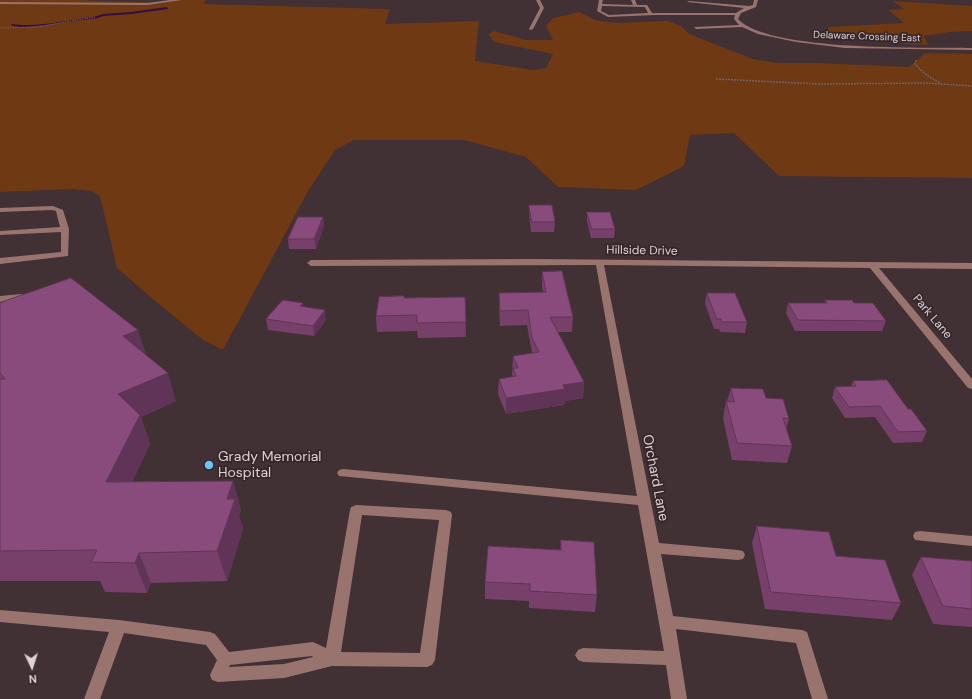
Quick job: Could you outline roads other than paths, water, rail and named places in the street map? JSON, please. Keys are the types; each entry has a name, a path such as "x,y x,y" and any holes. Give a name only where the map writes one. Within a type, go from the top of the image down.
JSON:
{"street":[{"path":"0,3 147,4 180,0"},
{"path":"531,28 542,8 538,0"},
{"path":"601,0 599,11 608,16 653,14 737,14 746,5"},
{"path":"633,0 636,6"},
{"path":"689,2 755,6 756,0"},
{"path":"599,5 646,6 653,14"},
{"path":"737,14 736,18 742,26"},
{"path":"696,28 742,26"},
{"name":"Delaware Crossing East","path":"742,26 759,33 811,44 972,49"},
{"path":"0,210 53,208 59,210 65,229 65,254 0,261"},
{"path":"0,233 65,229"},
{"name":"Hillside Drive","path":"311,263 600,262 972,266"},
{"name":"Orchard Lane","path":"600,262 601,275 667,622 679,699"},
{"name":"Park Lane","path":"872,265 972,386"},
{"path":"0,298 22,297"},
{"path":"343,472 644,501"},
{"path":"0,616 119,626 210,639 225,660 218,675 284,671 332,659 427,660 446,516 356,510 332,659"},
{"path":"920,536 972,541"},
{"path":"652,548 738,555"},
{"path":"667,622 802,637 820,699"},
{"path":"92,699 119,626"},
{"path":"582,655 673,658"}],"waterway":[{"path":"12,25 40,25 103,15 167,8"}],"place":[{"name":"Grady Memorial Hospital","path":"209,465"}]}
